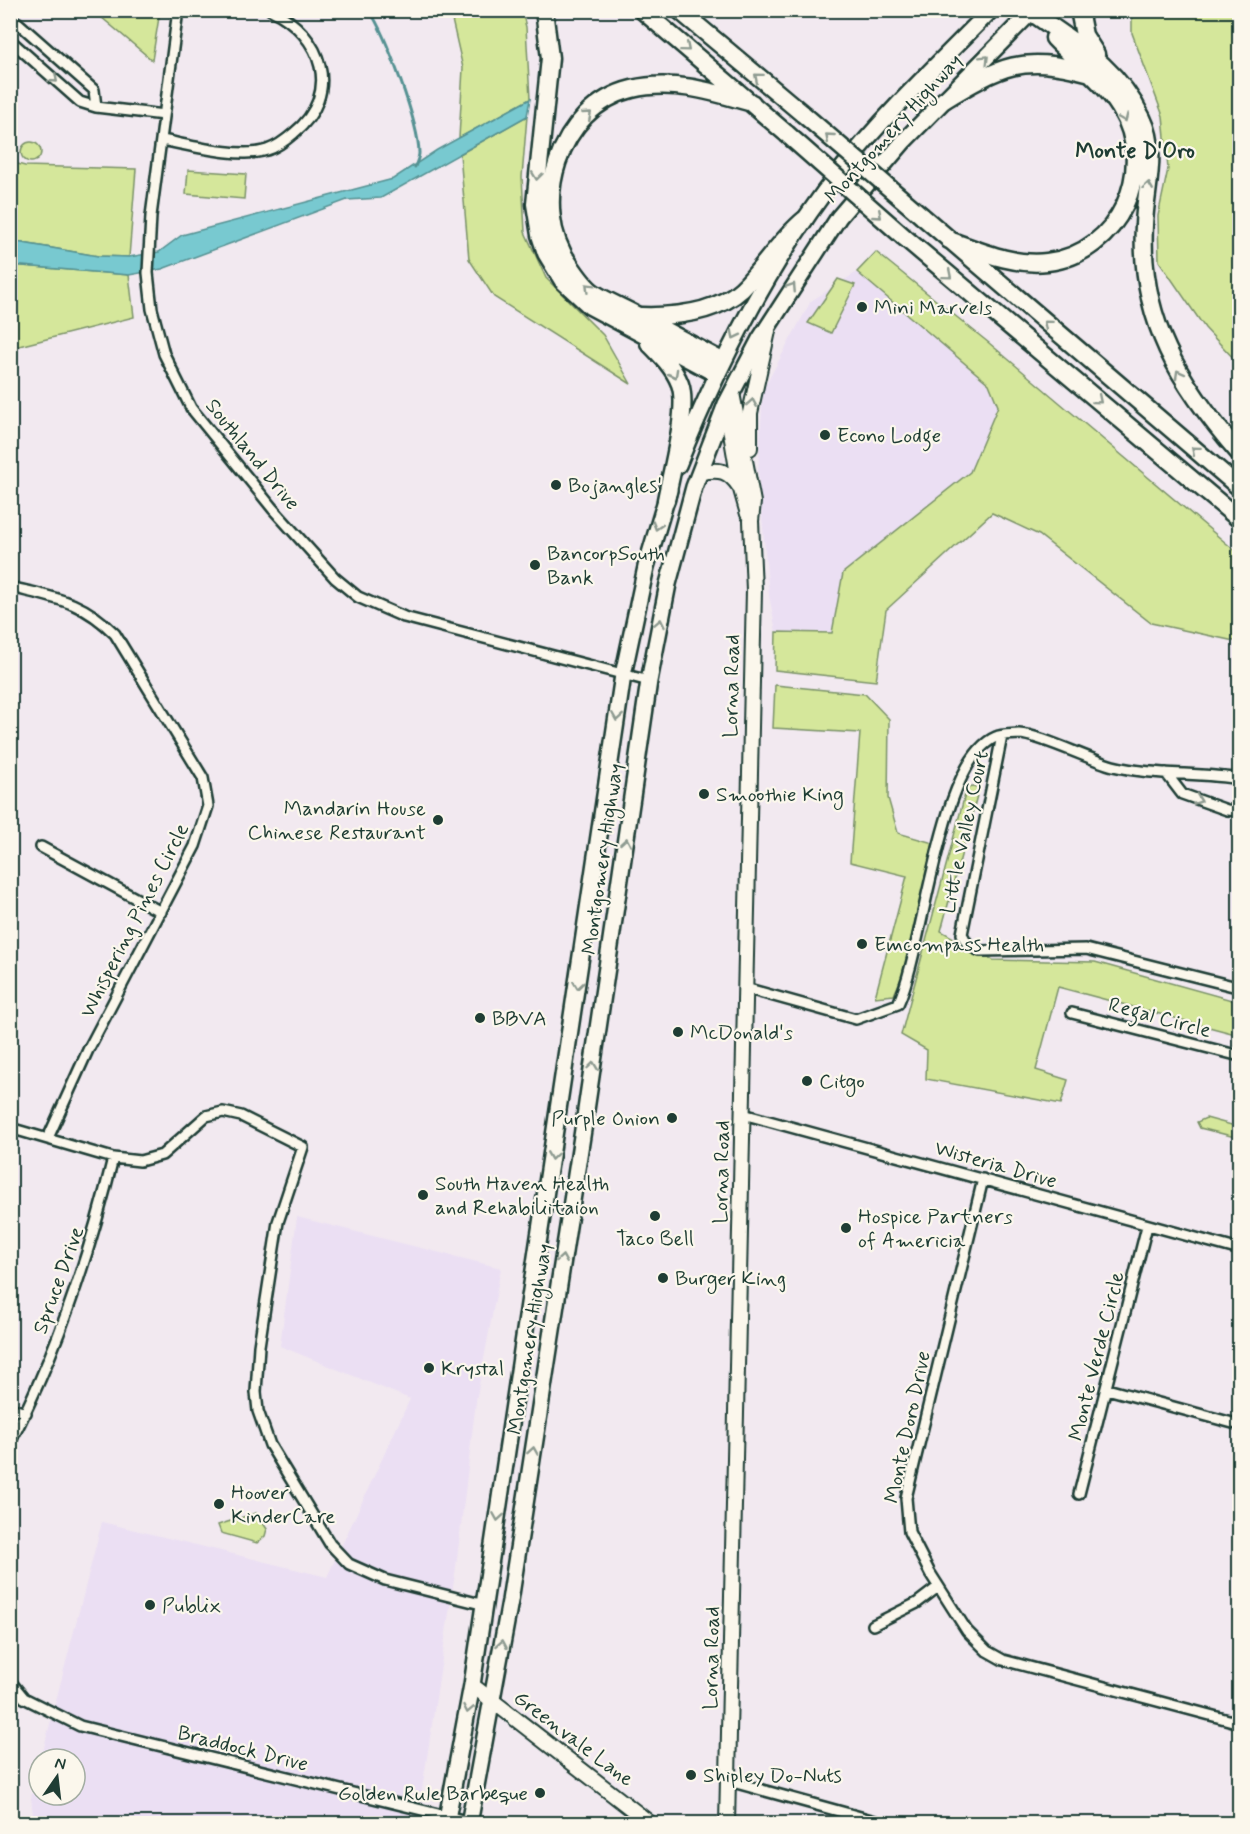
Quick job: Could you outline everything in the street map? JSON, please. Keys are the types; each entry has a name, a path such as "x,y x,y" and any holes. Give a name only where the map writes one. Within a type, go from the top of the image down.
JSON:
{"highway":[{"path":"544,10 550,58 535,204 540,235 553,268 590,306 638,323 694,312 715,305 741,290 804,220"},
{"path":"642,10 904,237 1239,520"},
{"path":"679,10 1239,488"},
{"path":"949,240 1007,260 1047,262 1065,258 1094,243 1116,222 1130,191 1135,154 1120,109 1094,66 1079,10"},
{"path":"1031,11 1094,66 1126,90 1143,119 1151,160 1143,244 1149,299 1161,340 1182,380 1239,454"},
{"path":"944,100 994,71 1016,66 1049,64 1094,66"},
{"path":"720,368 638,323 592,292 570,265 554,237 549,192 557,159 577,125 604,101 631,89 668,85 698,88 752,103"},
{"path":"638,323 668,362 681,386 681,416 666,500"}],"main road":[{"name":"Montgomery Highway","path":"446,1820 485,1605 623,675 646,567 666,500 697,418 742,321 804,220 868,138 991,10"},
{"name":"Montgomery Highway","path":"473,1823 585,1117 649,681 668,584 694,487 729,399 772,318 839,217 878,169 1031,11"},
{"path":"720,368 729,399"}],"street":[{"name":"Southland Drive","path":"178,10 151,216 148,273 152,309 164,354 191,408 273,509 341,583 358,597 404,617 649,681"},
{"path":"161,140 247,153 264,152 288,138 311,116 322,87 322,75 315,52 293,24 271,10"},
{"path":"10,22 17,22 94,90 96,106"},
{"path":"10,40 81,102 164,116"},
{"path":"748,462 750,413 756,379 772,318"},
{"name":"Lorna Road","path":"727,1824 754,590 751,521 753,502 748,462 729,399"},
{"name":"Lorna Road","path":"729,399 740,486 751,521"},
{"path":"701,472 716,469 730,472 740,486"},
{"name":"Whispering Pines Circle","path":"10,587 76,603 99,617 115,634 203,778 208,806 195,846 88,1050 48,1138"},
{"path":"745,988 856,1019 898,1004 906,989 927,895 961,776 975,755 996,737 1022,734 1114,766 1239,779"},
{"name":"Little Valley Court","path":"1002,736 983,842 964,918 962,934 968,945 980,951 1086,949 1233,987 1239,986"},
{"path":"1166,773 1182,794 1227,810 1239,811"},
{"path":"41,847 161,912"},
{"name":"Regal Circle","path":"1072,1013 1239,1056"},
{"path":"10,1128 113,1158 140,1161 162,1155 198,1122 223,1112 241,1116 303,1147 278,1222 259,1346 256,1392 258,1410 270,1444 330,1544 349,1564 393,1582 485,1605"},
{"name":"Wisteria Drive","path":"743,1114 1239,1250"},
{"name":"Spruce Drive","path":"10,1443 26,1413 69,1310 94,1234 113,1158"},
{"name":"Monte Doro Drive","path":"983,1179 906,1498 909,1532 938,1587 967,1631 987,1651 1003,1660 1239,1723"},
{"name":"Monte Verde Circle","path":"1079,1494 1147,1226"},
{"path":"1107,1389 1239,1425"},
{"path":"10,1408 26,1413"},
{"path":"873,1625 917,1603 938,1587"},
{"name":"Braddock Drive","path":"10,1681 24,1698 80,1726 446,1820 473,1823"},
{"name":"Greenvale Lane","path":"472,1685 651,1824"},
{"path":"729,1781 886,1824"}],"shaded area":[{"path":"857,272 989,384 998,406 970,472 843,573 832,633 776,632 769,595 758,472 763,390 811,301"},
{"path":"297,1217 501,1268 476,1401 456,1567 417,1823 34,1823 32,1807 87,1807 87,1747 44,1747 102,1522 327,1577 410,1399 280,1346"}],"green space":[{"path":"94,11 160,11 152,60"},
{"path":"450,11 522,11 526,27 530,99 459,138 463,68"},
{"path":"1132,11 1239,11 1239,364 1205,328 1159,261 1158,216 1168,169 1163,116 1132,33"},
{"path":"527,116 522,177 525,232 546,278 603,335 631,384 494,297 469,259 460,154"},
{"path":"31,142 38,145 41,152 38,159 31,162 24,159 21,152 24,145"},
{"path":"10,162 25,166 136,169 129,257 98,256 11,241"},
{"path":"188,170 246,174 244,199 186,194"},
{"path":"876,252 989,343 1239,554 1239,642 1151,623 1039,535 992,513 886,610 876,681 775,670 776,632 832,633 843,573 970,472 998,406 989,384 857,272"},
{"path":"11,265 129,275 134,317 11,348"},
{"path":"838,279 855,285 831,333 808,323"},
{"path":"775,685 865,694 889,719 888,798 898,833 933,843 903,974 894,995 875,997 907,876 850,862 860,733 773,728"},
{"path":"967,787 979,788 941,931 993,960 1095,962 1239,1002 1239,1035 1058,987 1036,1070 1068,1080 1061,1104 926,1079 927,1050 901,1035"},
{"path":"1206,1118 1239,1127 1239,1138 1200,1128 1197,1122"},
{"path":"256,1513 267,1529 265,1536 257,1543 221,1533 218,1525"}],"water":[{"path":"530,99 527,116 381,198 347,200 162,269 129,275 11,265 11,241 98,256 129,257 159,252 182,235 393,179 437,150"}],"waterway":[{"path":"369,10 384,39 414,122 419,155 415,167"}],"place":[{"name":"Mini Marvels","path":"862,307"},
{"name":"Econo Lodge","path":"825,435"},
{"name":"Bojangles'","path":"556,485"},
{"name":"BancorpSouth Bank","path":"535,565"},
{"name":"Smoothie King","path":"704,794"},
{"name":"Mandarin House Chinese Restaurant","path":"438,820"},
{"name":"Emcompass Health","path":"862,944"},
{"name":"BBVA","path":"480,1018"},
{"name":"McDonald's","path":"678,1032"},
{"name":"Citgo","path":"807,1081"},
{"name":"Purple Onion","path":"672,1118"},
{"name":"South Haven Health and Rehabiliitaion","path":"423,1195"},
{"name":"Taco Bell","path":"655,1216"},
{"name":"Hospice Partners of Americia","path":"846,1228"},
{"name":"Burger King","path":"663,1278"},
{"name":"Krystal","path":"429,1368"},
{"name":"Hoover KinderCare","path":"219,1504"},
{"name":"Publix","path":"150,1605"},
{"name":"Shipley Do-Nuts","path":"691,1775"},
{"name":"Golden Rule Barbeque","path":"540,1793"}],"district":[{"name":"Monte D'Oro","path":"1135,150"}]}
